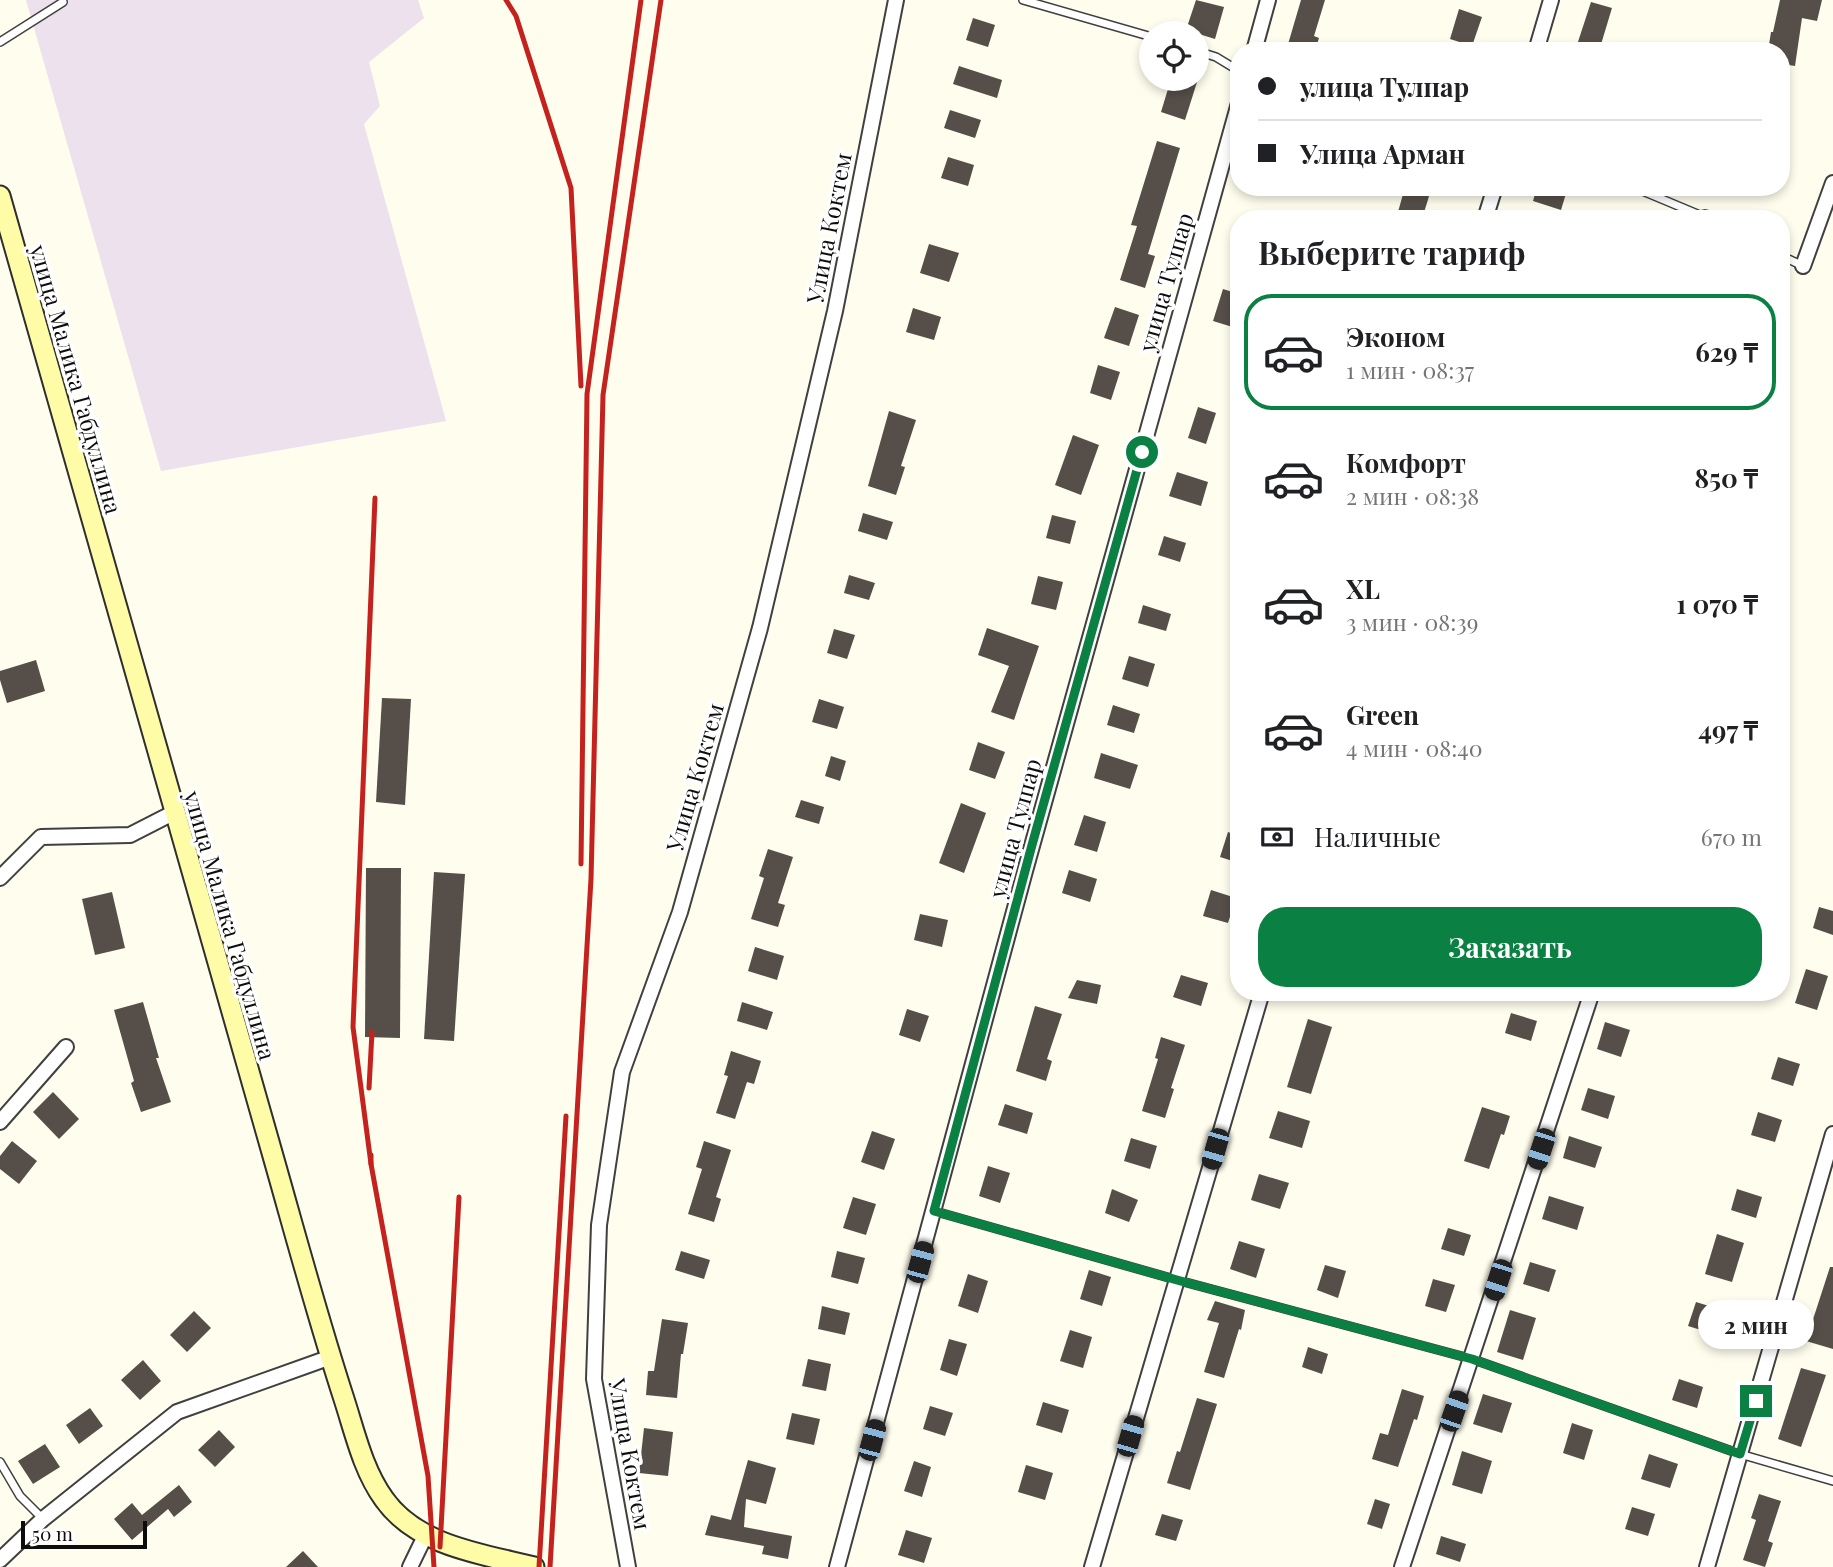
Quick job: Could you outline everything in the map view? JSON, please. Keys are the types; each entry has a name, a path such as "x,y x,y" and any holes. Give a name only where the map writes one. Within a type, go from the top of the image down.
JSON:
{"main road":[{"name":"улица Малика Габдуллина","path":"0,197 173,813 331,1357 368,1473 385,1501 406,1522 426,1534 456,1548 534,1567"}],"street":[{"name":"Улица Коктем","path":"628,1567 594,1379 599,1225 622,1072 680,912 760,628 835,311 896,0"},
{"path":"1256,42 1268,0"},
{"path":"1539,42 1551,0"},
{"name":"улица Тулпар","path":"837,1567 1021,884 1230,135"},
{"path":"1803,267 1833,183"},
{"path":"0,878 41,837 130,835 173,813"},
{"path":"1092,1567 1259,1001"},
{"path":"1402,1567 1589,1001"},
{"path":"0,1122 66,1047"},
{"path":"1707,1567 1833,1134"},
{"path":"0,1560 43,1519 177,1412 331,1357"},
{"path":"410,1567 426,1534"}],"lane":[{"path":"1023,0 1139,33"},
{"path":"0,42 63,2"},
{"path":"1209,55 1230,66"},
{"path":"1654,196 1687,210"},
{"path":"1790,260 1803,267"},
{"path":"934,1211 1472,1359 1740,1454 1833,1481"},
{"path":"0,1462 20,1496 43,1519"}],"shaded area":[{"path":"26,0 418,0 424,18 369,62 380,106 364,124 446,421 161,471"}],"building":[{"path":"1196,0 1224,7 1215,39 1209,37 1209,21 1189,21"},
{"path":"1301,0 1325,0 1314,36 1319,38 1318,42 1289,42"},
{"path":"1780,0 1822,0 1817,21 1802,18 1795,66 1790,65 1790,42 1769,42"},
{"path":"1591,2 1612,8 1602,42 1578,42"},
{"path":"1459,9 1482,17 1473,42 1450,39"},
{"path":"973,18 995,25 988,47 966,40"},
{"path":"959,66 1002,80 997,98 953,84"},
{"path":"1167,91 1194,91 1185,120 1161,112"},
{"path":"950,110 981,120 975,138 944,128"},
{"path":"1157,141 1180,148 1148,254 1155,256 1145,288 1120,280 1137,226 1131,225"},
{"path":"948,157 974,165 968,186 941,178"},
{"path":"1402,196 1429,196 1425,210 1399,210"},
{"path":"1534,196 1565,196 1561,210 1533,201"},
{"path":"929,244 959,253 949,282 920,273"},
{"path":"1223,289 1230,291 1230,326 1213,321"},
{"path":"1115,307 1139,315 1129,346 1104,338"},
{"path":"913,308 941,317 934,340 906,332"},
{"path":"1098,365 1120,372 1111,400 1090,393"},
{"path":"1198,407 1216,413 1206,444 1188,438"},
{"path":"889,411 916,420 901,466 905,467 896,495 868,486"},
{"path":"1073,435 1099,445 1081,495 1055,485"},
{"path":"1177,472 1208,482 1201,506 1169,496"},
{"path":"863,513 893,522 887,540 858,531"},
{"path":"1052,515 1076,521 1070,544 1046,538"},
{"path":"1164,536 1186,543 1180,562 1158,555"},
{"path":"849,575 875,583 869,600 844,593"},
{"path":"1038,576 1063,582 1056,610 1031,604"},
{"path":"1143,605 1171,614 1166,631 1138,623"},
{"path":"987,628 1039,646 1014,720 991,712 1009,666 978,655"},
{"path":"834,629 855,635 847,659 827,653"},
{"path":"1129,656 1155,664 1148,687 1122,679"},
{"path":"36,660 45,691 7,703 0,671"},
{"path":"382,698 411,699 405,805 376,802"},
{"path":"819,699 844,707 837,729 812,722"},
{"path":"1113,705 1140,714 1134,733 1107,725"},
{"path":"978,742 1005,752 995,779 969,770"},
{"path":"1101,753 1138,765 1130,789 1094,778"},
{"path":"831,756 846,761 840,781 825,776"},
{"path":"801,800 824,807 819,824 795,817"},
{"path":"961,803 986,813 964,873 939,863"},
{"path":"1084,815 1106,822 1097,852 1074,845"},
{"path":"1228,832 1230,833 1230,860 1220,857"},
{"path":"768,849 793,857 778,903 785,905 778,927 751,919 764,878 759,876"},
{"path":"366,868 401,868 400,1038 365,1037"},
{"path":"1069,870 1097,879 1090,902 1062,893"},
{"path":"434,872 465,874 454,1041 424,1039"},
{"path":"1211,890 1230,896 1228,923 1203,916"},
{"path":"112,892 125,948 95,955 82,899"},
{"path":"1819,907 1833,911 1833,935 1813,928"},
{"path":"920,914 948,920 942,947 914,940"},
{"path":"755,947 784,956 777,980 748,971"},
{"path":"1806,969 1828,976 1817,1010 1795,1003"},
{"path":"1181,975 1208,983 1201,1006 1173,997"},
{"path":"1077,980 1101,985 1097,1004 1068,998"},
{"path":"143,1002 159,1058 156,1058 171,1102 141,1112 131,1083 134,1081 114,1010"},
{"path":"742,1002 773,1012 767,1030 737,1021"},
{"path":"1035,1006 1062,1014 1047,1059 1052,1061 1046,1081 1016,1071"},
{"path":"907,1009 929,1016 920,1042 899,1035"},
{"path":"1511,1013 1537,1021 1531,1041 1505,1033"},
{"path":"1308,1019 1332,1027 1311,1094 1287,1087"},
{"path":"1605,1022 1630,1030 1621,1057 1597,1049"},
{"path":"1161,1037 1185,1045 1171,1088 1174,1089 1165,1118 1142,1111 1158,1059 1155,1058"},
{"path":"731,1051 761,1061 754,1084 747,1082 735,1119 716,1113 728,1076 724,1075"},
{"path":"1778,1057 1800,1064 1793,1086 1771,1079"},
{"path":"1588,1088 1615,1096 1608,1119 1581,1110"},
{"path":"53,1092 79,1119 59,1139 33,1112"},
{"path":"1005,1104 1033,1113 1027,1134 998,1125"},
{"path":"1482,1107 1510,1116 1489,1169 1464,1161"},
{"path":"1278,1111 1310,1121 1302,1148 1269,1138"},
{"path":"1758,1112 1782,1120 1775,1142 1751,1135"},
{"path":"872,1131 895,1139 884,1170 861,1162"},
{"path":"1569,1136 1602,1147 1595,1168 1563,1158"},
{"path":"1131,1138 1157,1146 1150,1169 1124,1161"},
{"path":"12,1141 37,1161 19,1184 0,1169 0,1156"},
{"path":"704,1141 731,1150 716,1197 721,1199 714,1222 688,1214 702,1169 696,1167"},
{"path":"988,1166 1010,1173 1000,1203 979,1196"},
{"path":"1259,1174 1289,1183 1280,1209 1251,1200"},
{"path":"1112,1189 1138,1200 1129,1222 1105,1213"},
{"path":"1737,1189 1762,1197 1756,1218 1731,1210"},
{"path":"1549,1196 1584,1207 1577,1230 1542,1219"},
{"path":"853,1197 876,1204 866,1235 843,1228"},
{"path":"1448,1228 1471,1235 1464,1256 1441,1249"},
{"path":"1717,1234 1744,1243 1732,1282 1705,1274"},
{"path":"1239,1241 1265,1249 1256,1278 1230,1269"},
{"path":"681,1251 710,1260 704,1279 675,1270"},
{"path":"837,1251 865,1258 858,1284 831,1277"},
{"path":"1530,1262 1556,1270 1549,1292 1523,1284"},
{"path":"1325,1265 1346,1271 1338,1298 1317,1290"},
{"path":"1830,1267 1833,1267 1833,1349 1806,1341"},
{"path":"1089,1270 1111,1277 1102,1306 1080,1299"},
{"path":"968,1274 988,1281 978,1313 958,1306"},
{"path":"1433,1279 1455,1285 1446,1312 1425,1306"},
{"path":"1215,1301 1245,1310 1224,1378 1204,1372 1219,1323 1207,1320"},
{"path":"1696,1302 1722,1310 1714,1334 1688,1326"},
{"path":"822,1306 850,1313 845,1335 818,1329"},
{"path":"1510,1310 1536,1318 1523,1360 1497,1352"},
{"path":"194,1311 211,1328 187,1352 170,1335"},
{"path":"662,1319 688,1323 681,1354 677,1398 646,1395 648,1371 654,1371"},
{"path":"1070,1330 1092,1337 1083,1368 1060,1361"},
{"path":"949,1339 967,1344 957,1376 940,1370"},
{"path":"1308,1347 1328,1354 1322,1374 1302,1367"},
{"path":"808,1359 831,1364 826,1391 802,1386"},
{"path":"143,1360 161,1381 140,1400 121,1380"},
{"path":"1801,1368 1826,1375 1801,1447 1778,1439"},
{"path":"1679,1379 1703,1387 1697,1408 1672,1400"},
{"path":"1402,1389 1424,1396 1398,1467 1372,1459 1380,1433 1388,1435"},
{"path":"1483,1394 1512,1403 1502,1433 1473,1424"},
{"path":"1197,1398 1217,1404 1190,1490 1167,1483"},
{"path":"1043,1402 1069,1410 1062,1433 1036,1425"},
{"path":"930,1406 953,1413 945,1436 923,1429"},
{"path":"90,1408 103,1426 79,1444 66,1425"},
{"path":"792,1413 820,1419 814,1445 786,1439"},
{"path":"1572,1423 1593,1430 1584,1460 1563,1453"},
{"path":"644,1428 673,1432 668,1476 639,1473"},
{"path":"219,1430 235,1447 215,1467 198,1450"},
{"path":"45,1444 60,1467 33,1484 18,1461"},
{"path":"1462,1451 1492,1461 1482,1494 1452,1485"},
{"path":"1649,1454 1678,1464 1670,1488 1641,1479"},
{"path":"748,1460 776,1468 766,1504 746,1499 744,1527 792,1536 788,1559 762,1554 764,1546 705,1535 711,1515 731,1520"},
{"path":"914,1461 931,1467 922,1497 904,1491"},
{"path":"1026,1465 1053,1473 1045,1500 1018,1492"},
{"path":"179,1485 192,1502 174,1517 168,1509 132,1540 114,1519 132,1503 142,1515"},
{"path":"1759,1494 1781,1501 1768,1541 1773,1543 1765,1567 1743,1560 1756,1520 1751,1518"},
{"path":"1375,1499 1390,1504 1382,1529 1367,1524"},
{"path":"1632,1507 1655,1514 1648,1536 1625,1529"},
{"path":"1162,1514 1183,1520 1176,1541 1155,1535"},
{"path":"906,1530 932,1538 924,1563 898,1555"},
{"path":"1441,1536 1466,1544 1460,1562 1436,1554"},
{"path":"303,1551 318,1567 286,1567"}],"railway":[{"path":"506,0 516,16 571,188 581,386"},
{"path":"581,864 587,394 641,0"},
{"path":"550,1567 591,879 603,395 661,0"},
{"path":"371,1164 353,1027 375,498"},
{"path":"369,1088 372,1032"},
{"path":"539,1567 566,1116"},
{"path":"371,1155 428,1476 434,1567"},
{"path":"440,1547 459,1197"}],"route":[{"path":"1142,452 1032,845 934,1211 1472,1359 1740,1454 1756,1401"}]}
